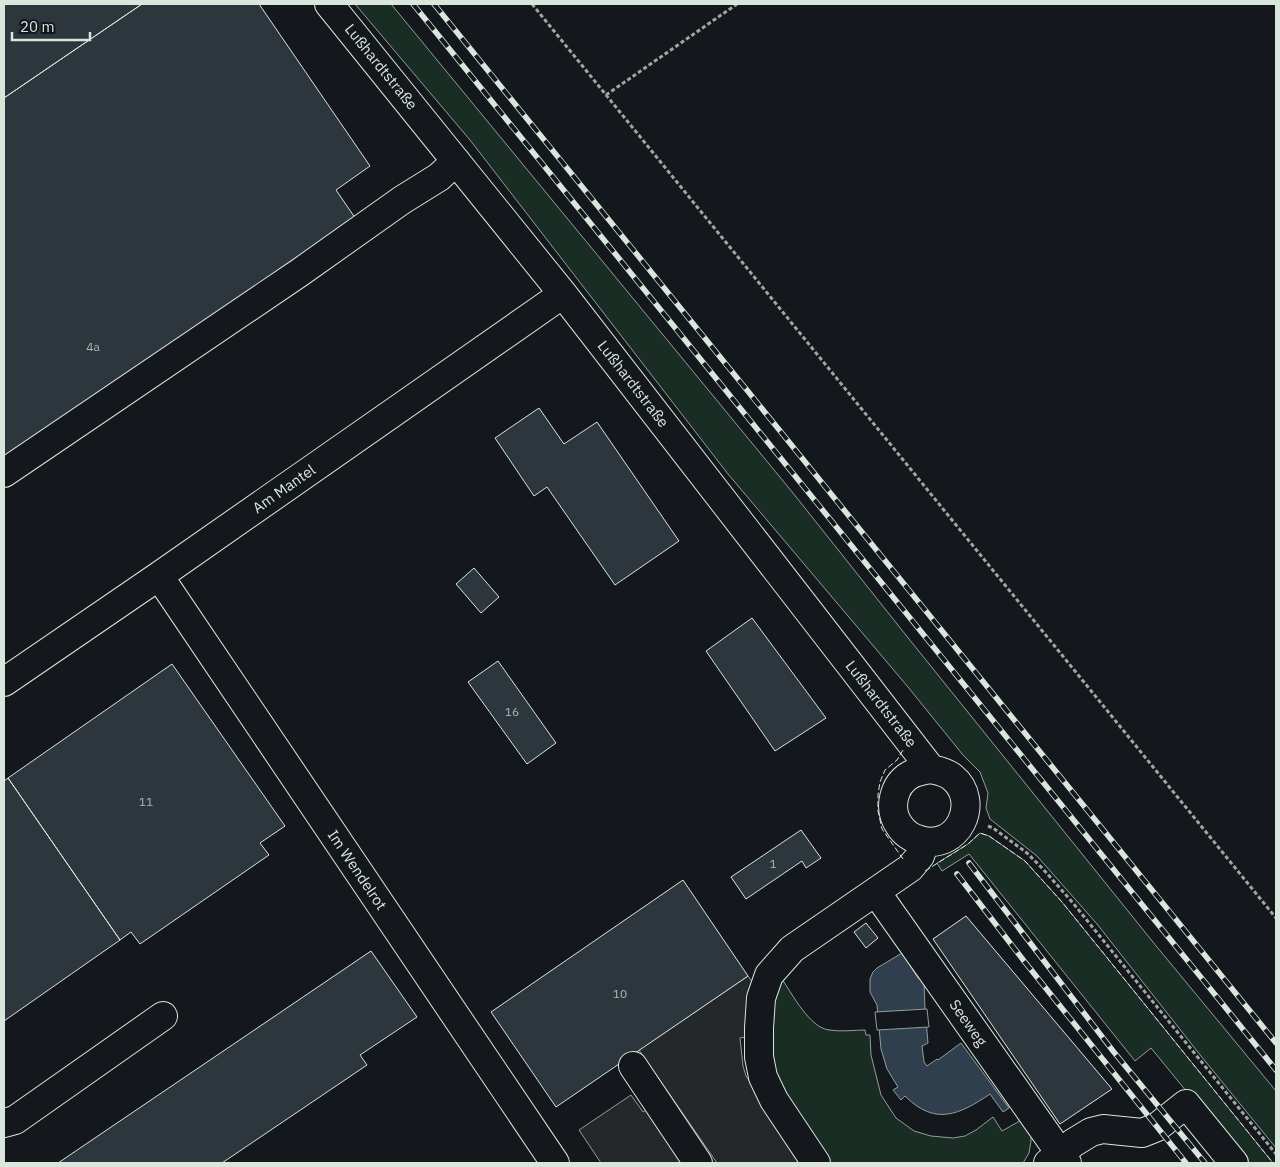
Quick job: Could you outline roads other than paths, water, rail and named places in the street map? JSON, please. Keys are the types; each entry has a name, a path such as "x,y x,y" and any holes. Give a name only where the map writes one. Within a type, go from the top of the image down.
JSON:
{"street":[{"name":"Lußhardtstraße","path":"329,4 563,294 931,769"},
{"path":"4,473 299,273 438,176 456,161"},
{"name":"Am Mantel","path":"4,682 563,294"},
{"name":"Im Wendelrot","path":"159,576 555,1163"},
{"path":"931,769 942,771 952,776 960,784 966,806 960,826 953,833 945,839 925,842 903,831 896,821 893,809 894,796 899,785 908,776 919,770 931,769"},
{"path":"816,1163 774,1100 763,1077 759,1057 760,998 769,975 792,949 910,868 920,856 925,842"},
{"name":"Seeweg","path":"876,892 1058,1160"},
{"path":"4,1122 15,1120 163,1016"},
{"path":"633,1066 698,1163"},
{"path":"1058,1160 1073,1143 1091,1132 1103,1129 1142,1133 1157,1127 1186,1104 1234,1163"}],"water":[{"path":"902,953 918,978 924,982 928,1043 922,1046 924,1062 927,1066 961,1043 1009,1108 1003,1112 990,1094 957,1112 937,1114 916,1105 905,1096 901,1100 893,1090 898,1087 887,1069 881,1049 877,1005 870,992 870,979 877,968"}],"railway":[{"path":"413,4 1276,1070"},
{"path":"434,4 1276,1043"},
{"path":"969,863 1113,1051 1205,1163"},
{"path":"957,874 1024,961 1186,1163"}]}
